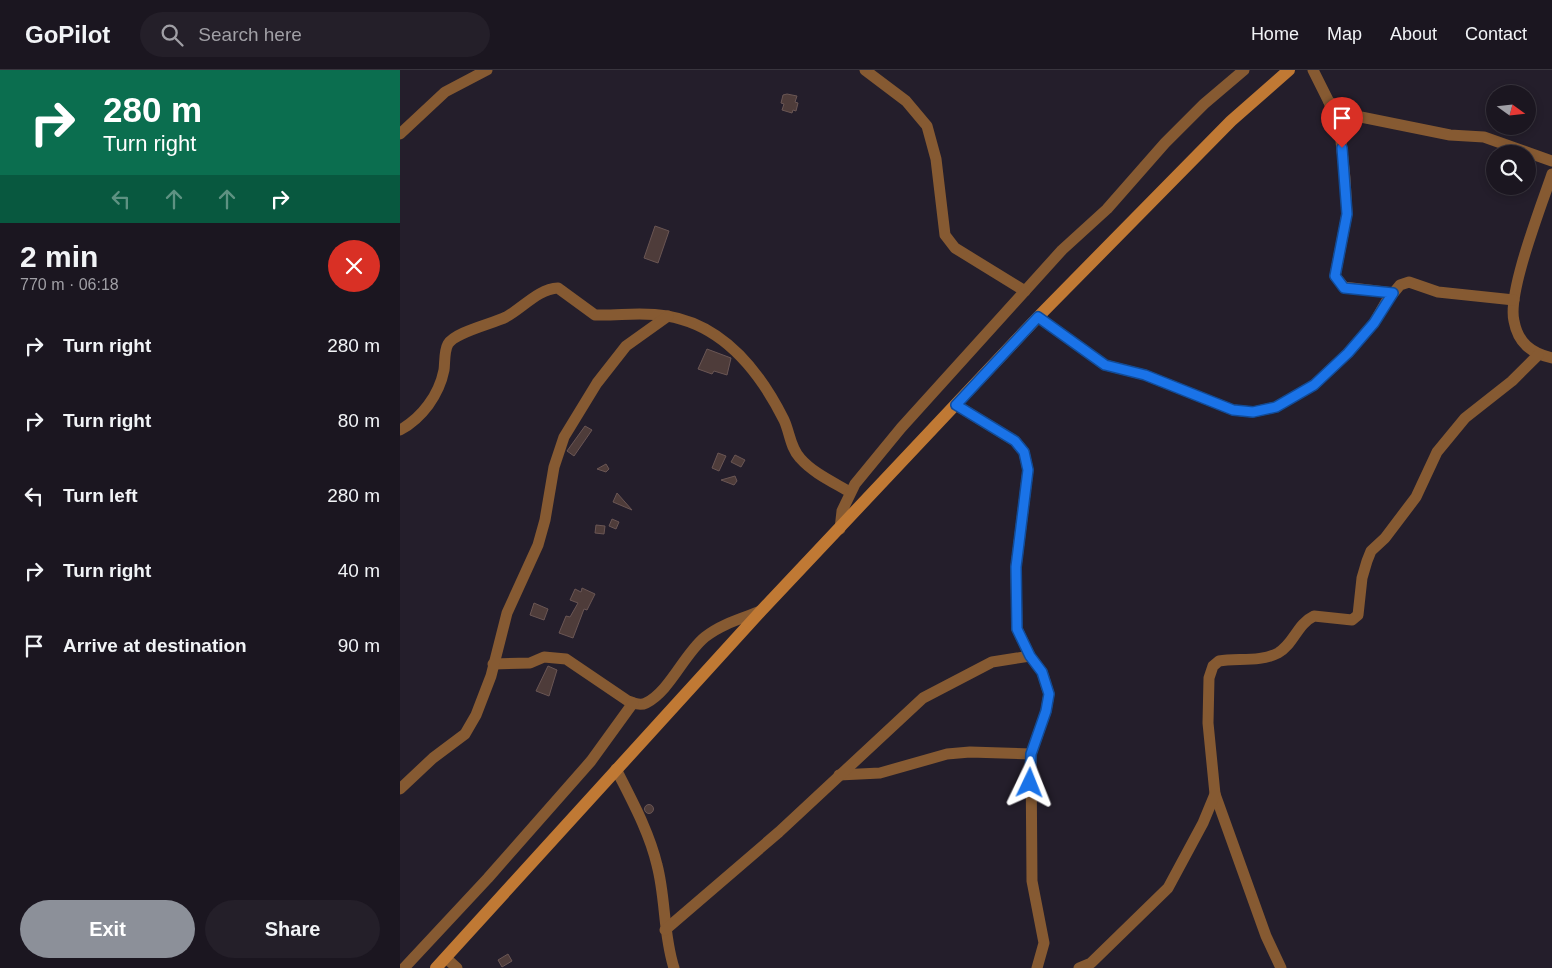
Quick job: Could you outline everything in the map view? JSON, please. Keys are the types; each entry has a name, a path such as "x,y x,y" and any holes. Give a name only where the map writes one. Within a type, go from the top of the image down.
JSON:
{"main road":[{"path":"436,968 761,611 1038,317 1231,121 1288,70"}],"street":[{"path":"400,134 445,92 487,70"},
{"path":"865,70 906,101 927,126 936,159 945,235 956,248 1025,291"},
{"path":"840,529 842,511 850,492 901,428 1062,250 1107,209 1164,144 1204,104 1244,70"},
{"path":"1313,70 1329,102 1340,132 1347,214 1335,276 1344,288 1393,293"},
{"path":"1329,102 1361,117 1450,135 1484,136 1552,161"},
{"path":"1552,174 1525,256 1514,300 1513,320 1526,347 1538,355 1552,358"},
{"path":"1038,317 1105,365 1145,375 1233,410 1253,412 1276,407 1314,385 1348,353 1374,323 1400,285 1409,282 1438,292 1514,300"},
{"path":"400,430 424,412 432,399 442,381 447,346 454,337 507,317 549,288 558,288 567,292 577,303 595,315 636,312 668,316 693,323 717,336 743,358 757,373 784,422 789,439 799,457 812,470 850,492"},
{"path":"400,789 433,758 465,734 476,715 493,664 506,613 538,545 545,520 554,467 564,437 597,383 626,346 668,316"},
{"path":"1281,968 1266,936 1215,794 1208,723 1209,678 1213,666 1219,661 1269,656 1279,652 1291,641 1302,624 1314,616 1352,620 1358,615 1361,610 1362,578 1367,561 1372,551 1385,538 1416,497 1437,452 1465,418 1512,381 1538,355"},
{"path":"956,405 1015,441 1024,452 1028,470 1019,534 1015,595 1017,629 1030,656 1042,672 1049,694 1046,711 1031,754 1032,881 1044,943 1037,968"},
{"path":"493,664 530,663 544,656 566,659 633,703 646,703 661,691 691,650 707,635 723,626 761,611"},
{"path":"665,930 779,832 923,698 992,662 1030,656"},
{"path":"404,968 488,878 590,761 633,703"},
{"path":"839,775 880,774 947,754 970,752 1031,754"},
{"path":"616,769 632,799 657,865 665,930 674,968"},
{"path":"1079,968 1091,963 1168,888 1203,823 1215,794"},
{"path":"446,958 457,968"}],"building":[{"path":"783,95 797,96 795,102 798,103 796,111 793,110 792,113 782,110 784,104 781,103"},
{"path":"655,226 669,231 658,263 644,258"},
{"path":"707,349 731,358 727,375 714,371 712,374 698,369"},
{"path":"585,426 592,430 574,456 567,451"},
{"path":"718,453 726,456 719,471 712,468"},
{"path":"735,455 745,460 741,467 731,462"},
{"path":"606,464 609,469 606,472 597,469"},
{"path":"735,476 737,481 734,485 721,480"},
{"path":"617,493 632,510 613,502"},
{"path":"612,519 619,522 616,529 609,526"},
{"path":"596,525 605,526 604,534 595,533"},
{"path":"582,588 595,594 587,610 584,609 573,638 559,633 566,616 570,617 578,603 570,600 575,589 581,592"},
{"path":"534,603 548,609 544,620 530,615"},
{"path":"548,666 557,670 549,696 536,691"},
{"path":"649,804 654,809 649,814 644,809"},
{"path":"508,954 512,961 502,967 498,960"}],"route":[{"path":"1030,783 1031,754 1046,711 1049,694 1042,672 1030,656 1017,629 1016,567 1028,470 1024,452 1015,441 956,405 1038,317 1074,345 1105,365 1145,375 1233,410 1253,412 1276,407 1314,385 1348,353 1374,323 1393,293 1344,288 1335,276 1335,267 1347,214 1342,148"}]}
